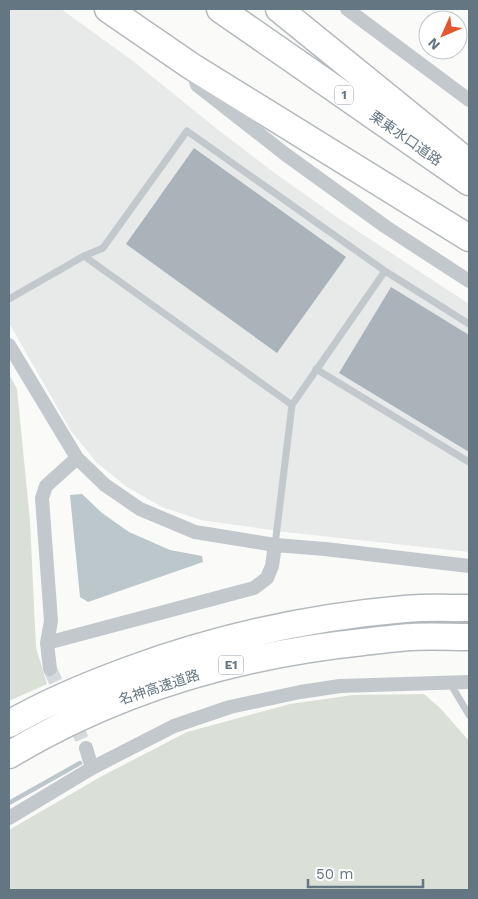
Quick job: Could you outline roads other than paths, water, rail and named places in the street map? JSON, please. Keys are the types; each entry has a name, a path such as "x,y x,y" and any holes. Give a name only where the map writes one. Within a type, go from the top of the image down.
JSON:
{"highway":[{"path":"108,9 191,66 469,238"},
{"name":"栗東水口道路","path":"220,9 469,182"},
{"path":"279,9 469,162"},
{"name":"名神高速道路","path":"9,724 88,685 164,657 243,634 331,617 407,608 469,608"},
{"name":"名神高速道路","path":"9,755 29,742 101,707 172,680 254,659 346,644 411,637 469,637"}],"street":[{"path":"347,9 469,100"},
{"path":"191,66 197,85 285,154 386,227 469,281"},
{"path":"9,345 76,458 105,485 140,509 195,532 275,545 469,566"},
{"path":"50,669 47,643 51,620 42,498 46,486 76,458"},
{"path":"47,643 254,588 268,578 275,545"},
{"path":"9,818 92,768 174,726 230,707 300,692 340,686 469,682"},
{"path":"86,748 92,768"}],"lane":[{"path":"9,299 84,256 103,248 187,131 385,271 469,324"},
{"path":"84,256 292,405"},
{"path":"275,545 292,405 385,271"},
{"path":"316,369 469,462"},
{"path":"450,682 469,714"}],"waterway":[{"path":"9,803 80,763"}],"tunnel":[{"path":"50,669 86,748"}]}
